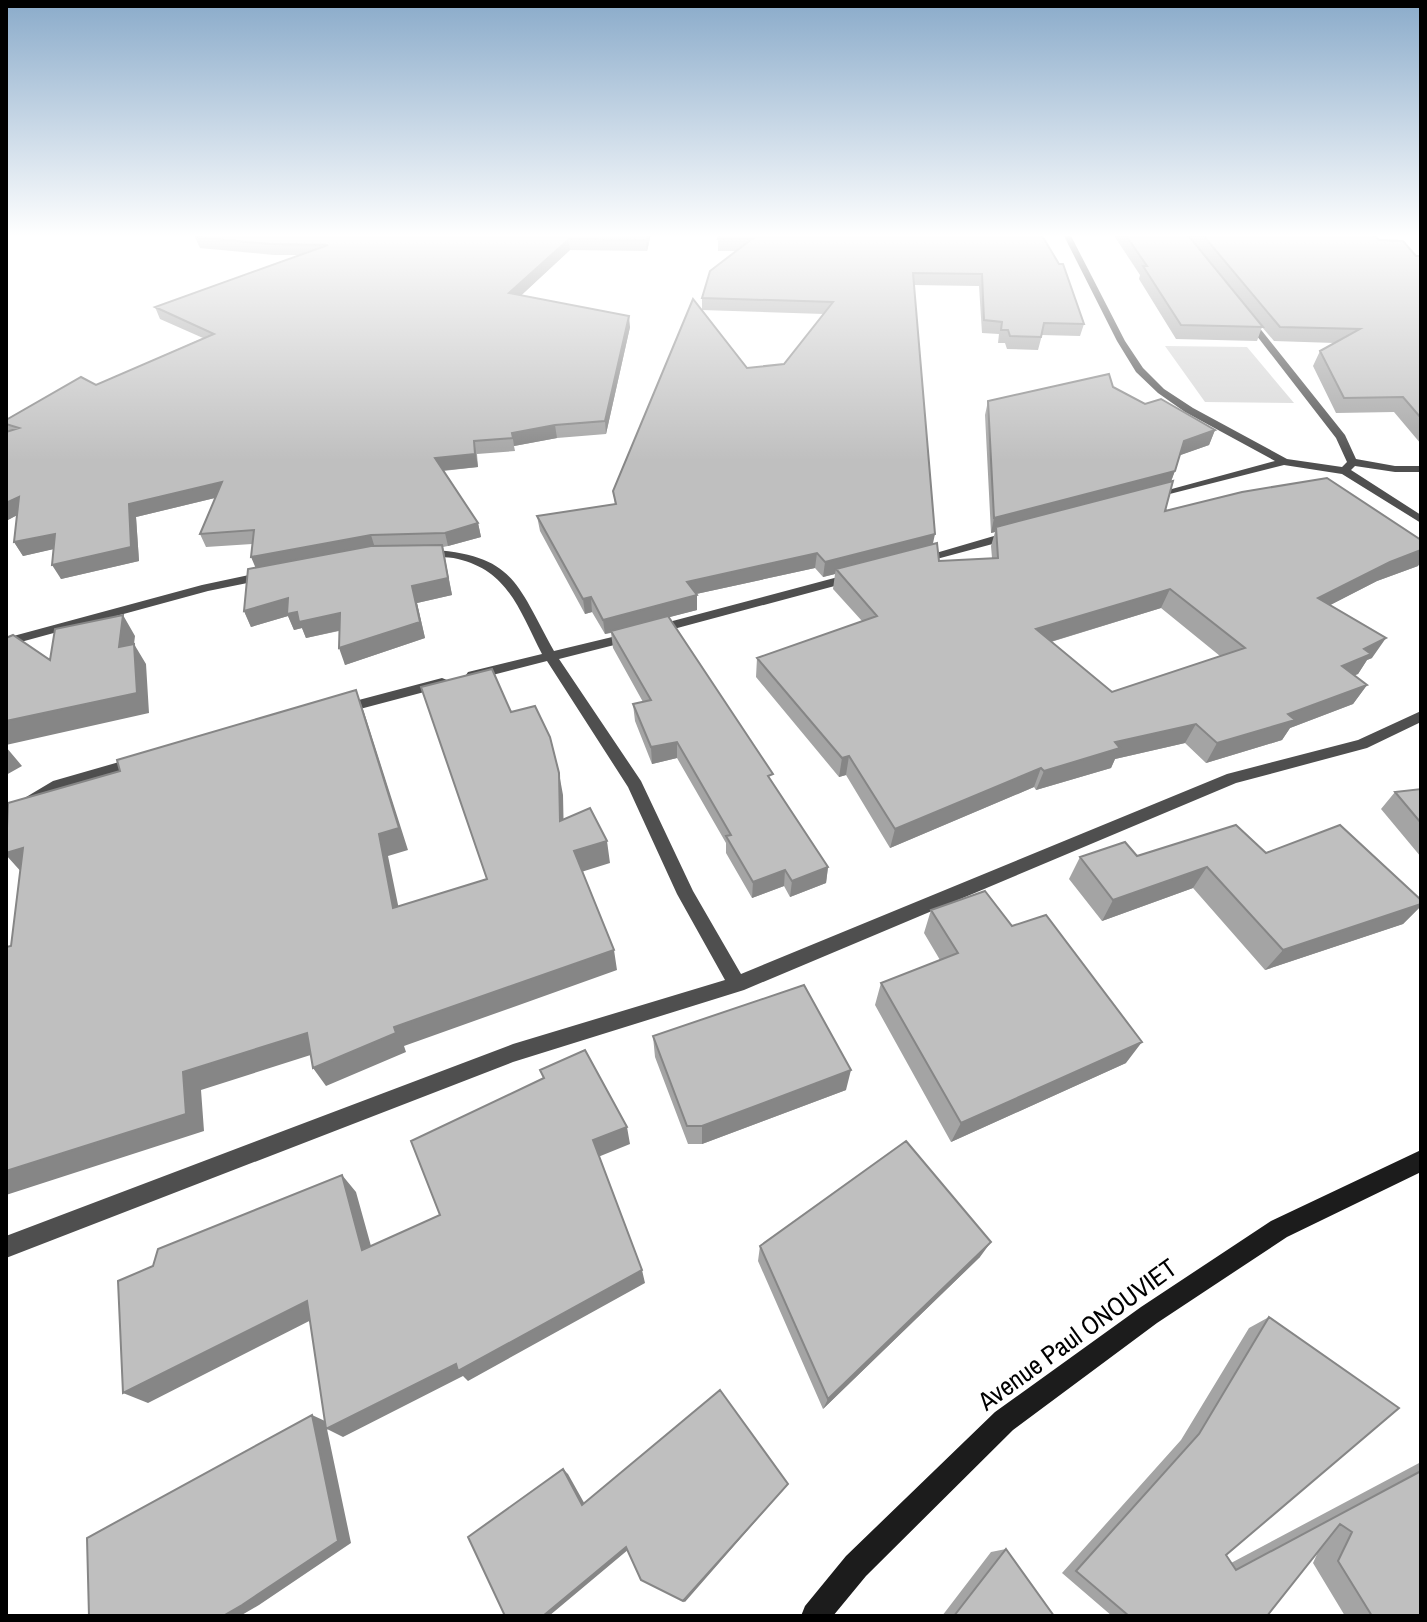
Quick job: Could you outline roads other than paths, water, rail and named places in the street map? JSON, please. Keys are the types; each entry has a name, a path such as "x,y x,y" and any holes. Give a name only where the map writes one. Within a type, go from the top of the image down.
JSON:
{"main road":[{"name":"Avenue Paul ONOUVIET","path":"815,1616 856,1566 1004,1421 1149,1315 1279,1229 1421,1161"}],"street":[{"path":"1105,310 1139,370 1161,391 1189,410 1284,462"},
{"path":"1244,315 1341,437 1348,466 1421,520"},
{"path":"1131,503 1284,462 1421,469"},
{"path":"901,564 1023,532"},
{"path":"414,552 459,555 494,568 510,582 550,656 635,785 686,894 737,984"},
{"path":"6,642 206,588 285,571"},
{"path":"332,712 871,573"},
{"path":"6,1247 513,1053 737,984 1232,778 1362,744 1421,716"},
{"path":"6,817 59,785 162,755"}]}
